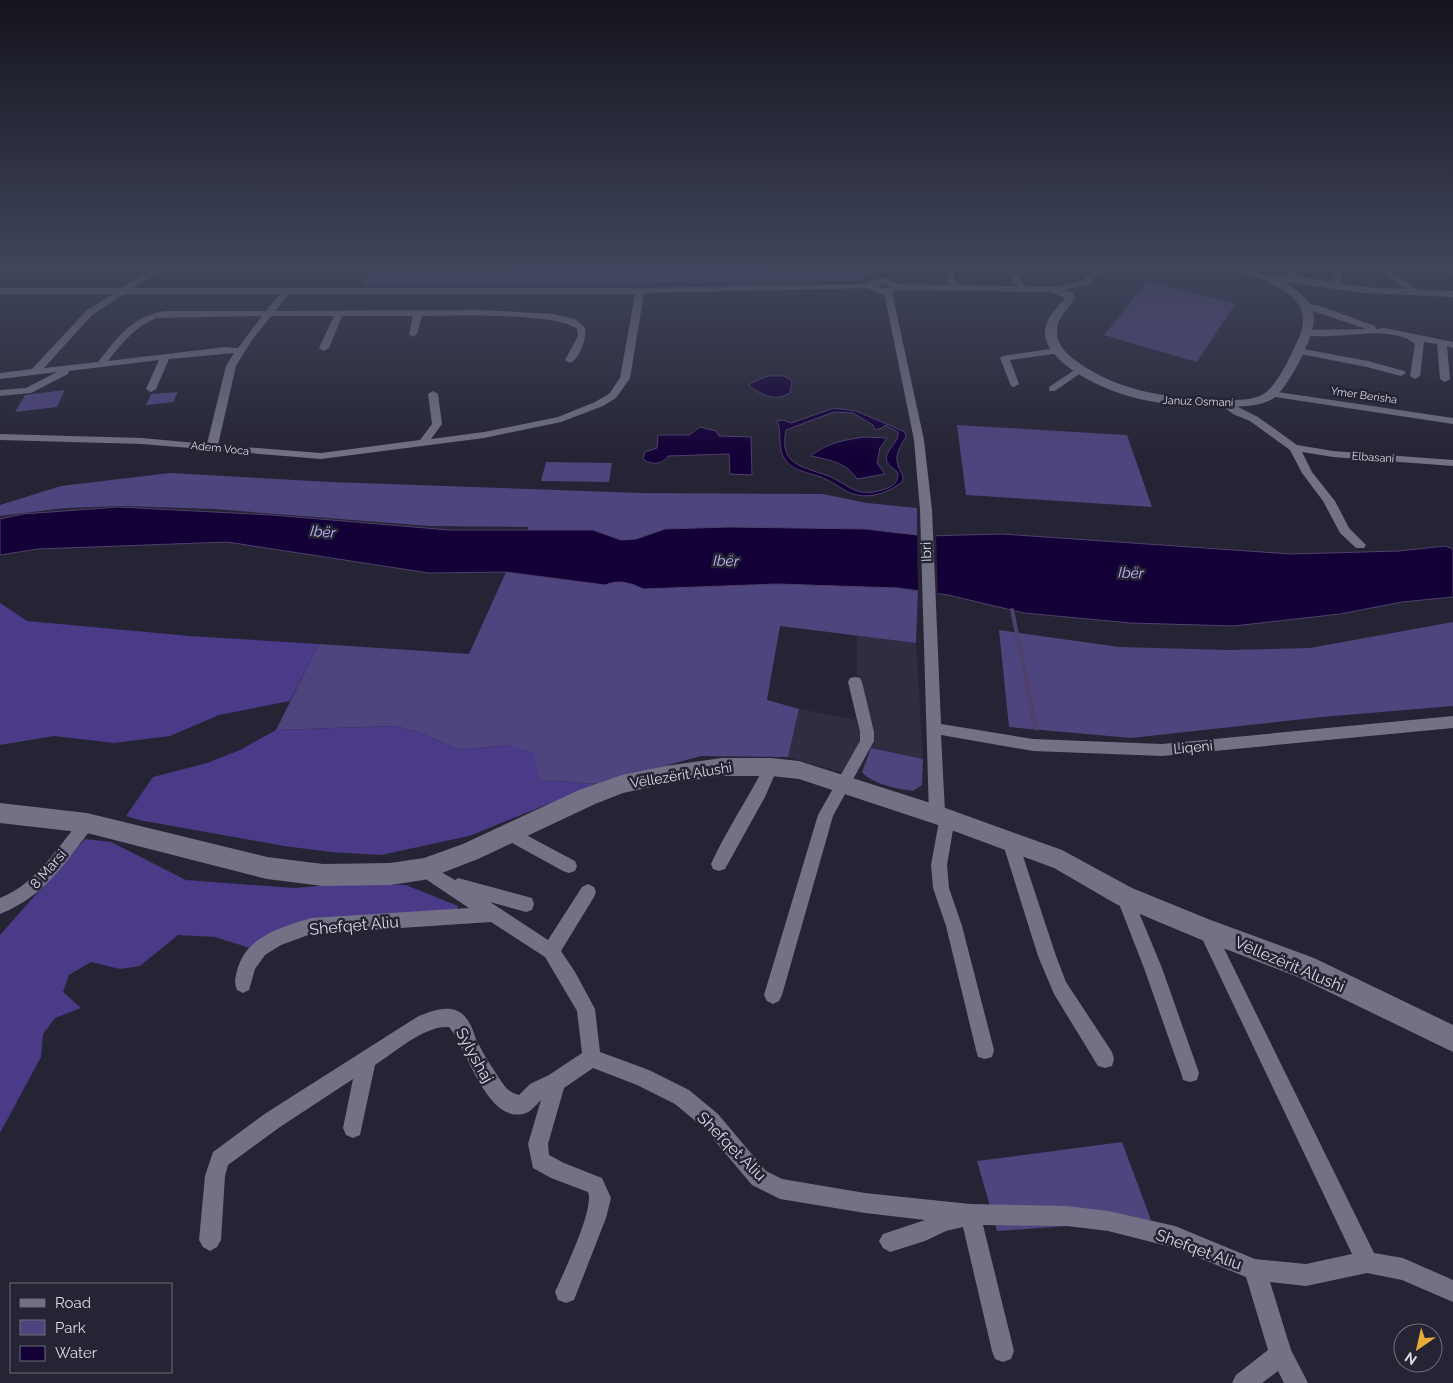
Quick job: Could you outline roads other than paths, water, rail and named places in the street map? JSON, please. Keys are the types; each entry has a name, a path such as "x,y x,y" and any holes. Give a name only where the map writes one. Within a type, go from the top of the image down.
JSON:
{"main road":[{"name":"Vëllezërit Alushi","path":"0,813 87,822 170,845 267,868 323,875 390,874 424,869 511,834 587,796 622,784 665,775 722,767 771,767 799,770 942,817 1062,861 1124,896 1306,968 1453,1039"}],"street":[{"path":"35,372 74,331"},
{"path":"100,365 129,331"},
{"path":"212,446 227,381 239,351 254,331"},
{"path":"324,348 332,331"},
{"path":"570,360 582,336 581,331"},
{"name":"Adem Voca","path":"0,437 142,441 212,446 296,456 321,456 484,435 561,419 613,396 625,378 633,331"},
{"name":"Ibri","path":"899,331 919,440 926,510 928,622 933,728 942,817"},
{"path":"1014,384 1005,358 1058,351 1052,341 1052,331"},
{"path":"1271,394 1307,333 1385,331 1453,345"},
{"path":"1412,336 1420,343 1415,376"},
{"path":"1441,342 1444,354 1445,379"},
{"path":"0,376 225,350 239,351"},
{"name":"Januz Osmani","path":"1058,351 1079,370 1097,381 1137,396 1173,401 1224,403 1248,402 1271,394"},
{"path":"1298,351 1368,364 1401,373"},
{"path":"150,389 166,357"},
{"path":"0,393 28,391 71,368"},
{"path":"1052,389 1079,370"},
{"path":"422,444 437,424 433,394"},
{"name":"Ymer Berisha","path":"1271,394 1453,421"},
{"name":"Elbasani","path":"1224,403 1254,420 1294,448 1333,454 1453,463"},
{"name":"Elbasani","path":"1294,448 1307,473 1329,501 1344,530 1360,545"},
{"path":"773,995 826,815 866,741 867,732 855,682"},
{"name":"Liqeni","path":"933,728 1033,745 1154,750 1453,722"},
{"path":"719,864 726,846 762,789 771,767"},
{"path":"942,817 939,865 941,888 954,926 985,1050"},
{"name":"8 Marsi","path":"0,906 22,897 35,885 87,822"},
{"path":"511,834 569,866"},
{"path":"1010,841 1047,956 1060,988 1105,1059"},
{"path":"424,869 551,951 586,1009 590,1032 591,1058"},
{"path":"448,884 526,904"},
{"path":"551,951 588,892"},
{"path":"1124,896 1153,968 1190,1073"},
{"name":"Shefqet Aliu","path":"243,984 248,963 263,946 285,934 311,926 492,914"},
{"path":"1206,930 1367,1262 1403,1269 1453,1291"},
{"name":"Sylyshaj","path":"210,1240 216,1176 220,1159 238,1144 423,1023 439,1017 454,1018 463,1029 471,1050 498,1094 512,1104 522,1105 537,1091 556,1082 591,1058"},
{"name":"Shefqet Aliu","path":"591,1058 642,1077 682,1097 728,1138 760,1178 780,1189 865,1203 970,1214 1067,1216 1108,1221 1175,1236 1255,1270 1306,1275 1367,1262"},
{"path":"353,1128 366,1061"},
{"path":"556,1082 538,1144 540,1161 558,1172 595,1185 601,1198 596,1218 566,1292"},
{"path":"970,1214 1003,1351"},
{"name":"Shefqet Aliu","path":"890,1241 970,1214"},
{"path":"1255,1270 1281,1354 1296,1383"},
{"path":"1244,1383 1281,1354"}],"water":[{"path":"768,376 784,376 792,381 790,393 774,397 764,395 749,386 751,383"},
{"path":"834,408 856,411 905,432 906,437 897,458 903,481 884,492 862,496 855,495 825,479 797,469 789,464 783,456 777,421 783,420 791,423","holes":["834,412 853,413 873,425 875,430 885,425 898,432 897,439 886,458 887,462 898,473 897,480 890,487 868,492 854,490 835,479 800,466 789,457 786,450 786,430"]},
{"path":"700,427 716,431 719,436 751,437 752,475 730,474 729,454 668,456 663,461 656,463 643,459 645,452 657,448 658,435 689,435"},
{"path":"864,437 887,438 880,448 877,463 885,474 857,479 853,473 842,465 811,456 823,448 836,443"},
{"name":"Ibër","path":"118,507 272,515 449,530 593,530 621,540 636,539 665,529 728,527 865,529 926,536 1002,534 1291,554 1399,551 1445,546 1453,549 1453,597 1402,602 1340,614 1234,626 1131,623 1024,613 948,595 898,588 777,584 643,589 625,582 605,585 506,572 429,573 227,542 38,549 0,555 0,519 23,514"}],"waterway":[{"path":"1012,610 1027,682"},
{"path":"1026,680 1036,728"}]}
